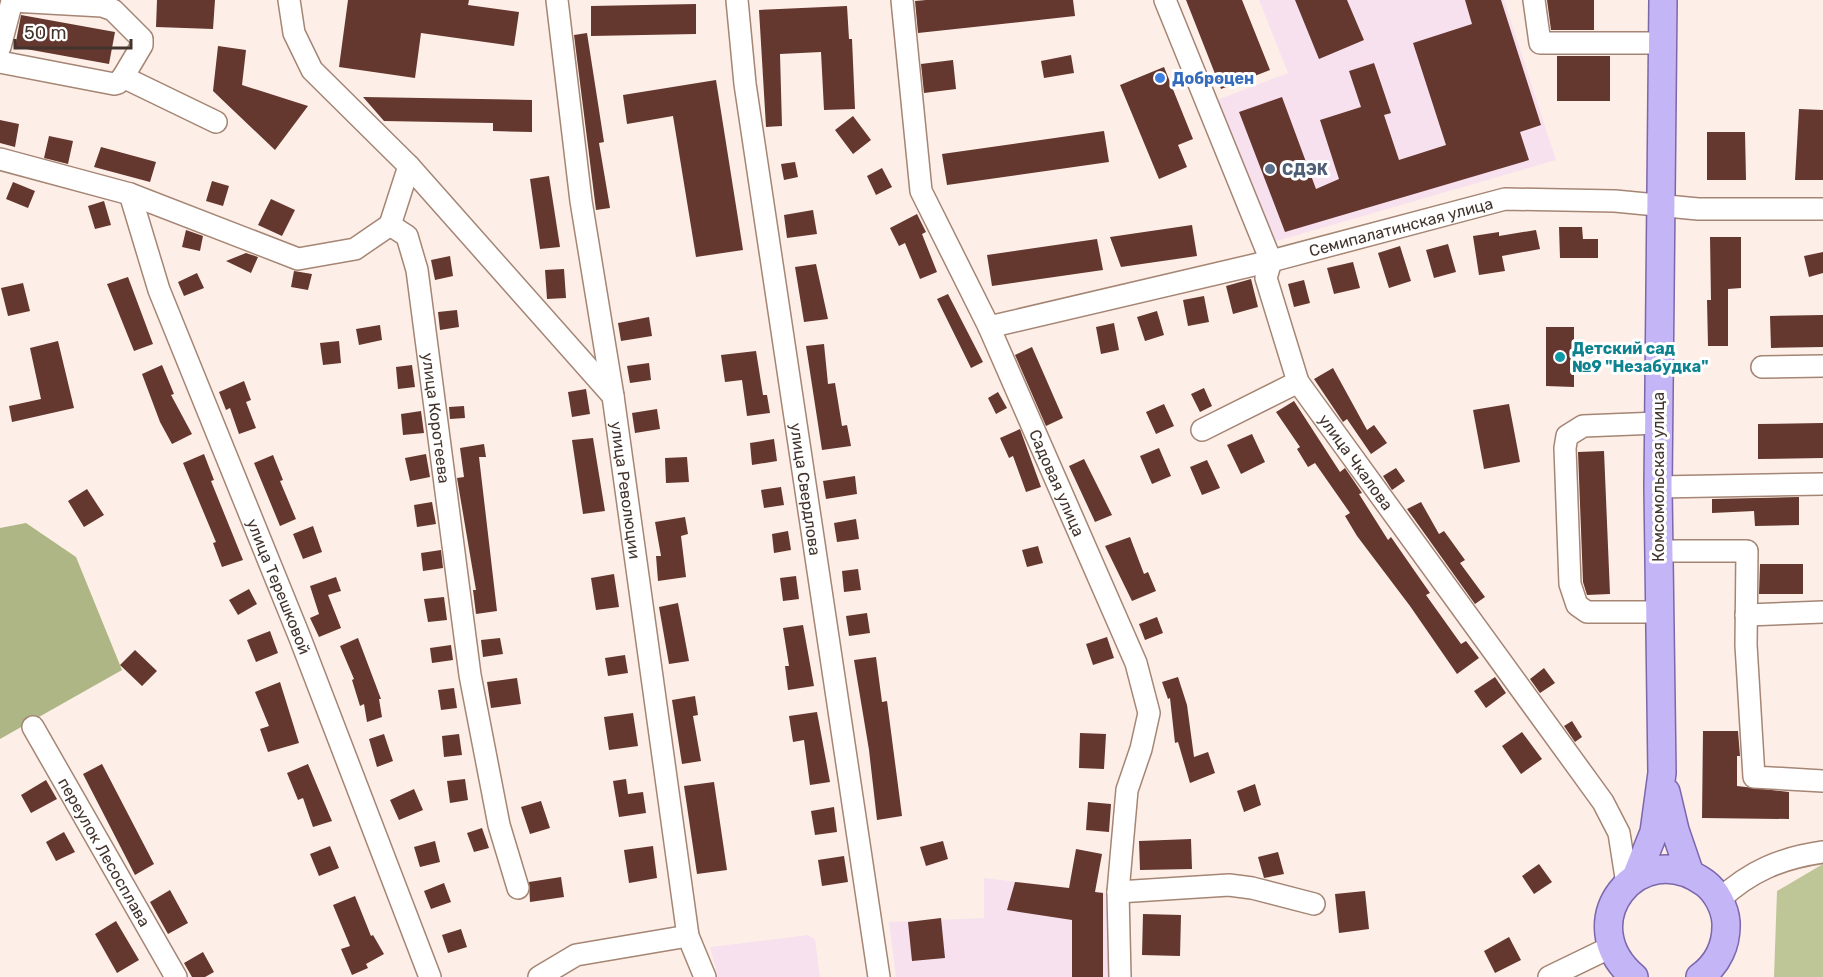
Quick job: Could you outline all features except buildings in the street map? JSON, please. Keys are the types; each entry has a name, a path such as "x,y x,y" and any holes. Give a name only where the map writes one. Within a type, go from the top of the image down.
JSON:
{"main road":[{"name":"Комсомольская улица","path":"1624,967 1608,925 1610,910 1631,881 1654,832 1662,773 1658,612 1658,423 1663,0"},
{"name":"Комсомольская улица","path":"1662,773 1675,830 1690,874"},
{"path":"1631,881 1661,869 1690,874 1709,886 1719,900 1725,917 1725,942 1706,976"}],"street":[{"path":"0,48 8,0 102,6 113,10 142,39 142,45 123,77 114,84 0,62"},
{"path":"290,0 294,33 312,70 409,166 613,396"},
{"name":"улица Революции","path":"557,0 580,201 613,396 688,936 705,977"},
{"name":"улица Свердлова","path":"737,0 745,84 879,977"},
{"name":"Садовая улица","path":"902,0 921,191 989,327 1136,663 1149,713 1142,749 1127,790 1118,892 1120,977"},
{"name":"улица Чкалова","path":"1165,0 1271,261 1266,278 1298,382 1603,802 1619,833 1631,881"},
{"path":"1534,0 1540,43 1662,43"},
{"path":"123,77 216,122"},
{"path":"0,159 130,194 298,259 355,249 390,225 409,166"},
{"name":"улица Терешковой","path":"130,194 159,290 300,638 430,977"},
{"name":"Семипалатинская улица","path":"989,327 1271,261 1504,198 1615,201 1698,209 1823,209"},
{"name":"улица Коротеева","path":"390,225 407,236 417,270 470,675 499,825 518,888"},
{"path":"1762,367 1823,366"},
{"path":"1202,430 1298,382"},
{"path":"1658,423 1583,426 1567,436 1565,448 1569,584 1577,605 1587,612 1658,612"},
{"path":"1658,487 1823,484"},
{"path":"1658,551 1747,550 1746,615 1754,777 1793,777 1823,781"},
{"path":"1746,615 1823,612"},
{"name":"переулок Лесосплава","path":"33,728 176,977"},
{"path":"1719,900 1740,881 1774,862 1823,852"},
{"path":"1118,892 1229,885 1252,888 1314,904"},
{"path":"539,977 576,955 688,936"},
{"path":"1549,977 1624,967"}],"shaded area":[{"path":"1259,0 1504,0 1556,160 1270,243 1214,101 1288,73"},
{"path":"984,878 1109,893 1120,977 896,977 889,922 984,918"},
{"path":"808,935 815,939 820,977 718,977 710,947"}],"green space":[{"path":"26,523 76,557 122,670 0,739 0,528"},
{"path":"1823,864 1823,977 1774,977 1777,891"}],"place":[{"name":"Доброцен","path":"1160,78"},
{"name":"СДЭК","path":"1270,169"},
{"name":"Детский сад №9 \"Незабудка\"","path":"1560,357"}]}
